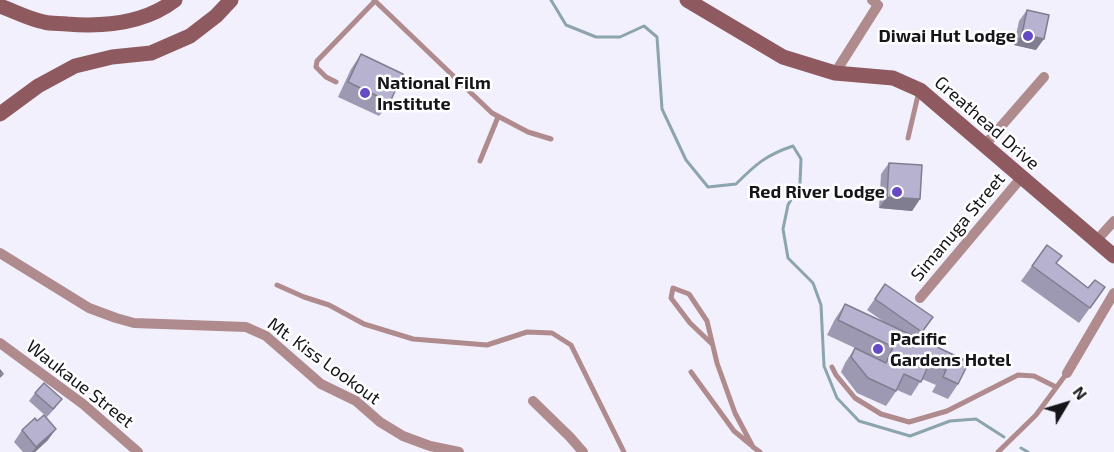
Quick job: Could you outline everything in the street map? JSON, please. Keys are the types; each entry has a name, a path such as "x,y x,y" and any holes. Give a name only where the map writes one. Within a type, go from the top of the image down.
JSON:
{"street":[{"path":"0,6 44,22 82,25 140,19 165,8 175,0"},
{"path":"0,114 38,86 75,66 112,57 151,52 190,36 216,16 231,0"},
{"name":"Greathead Drive","path":"687,0 783,57 835,73 893,78 920,90 1114,256"},
{"path":"835,73 878,5 872,0"},
{"path":"984,146 1044,77"},
{"name":"Simanuga Street","path":"920,298 1021,178"},
{"path":"1096,241 1114,221"},
{"name":"Mt. Kiss Lookout","path":"0,253 89,308 116,318 134,323 246,327 266,336 321,384 357,401 380,422 403,436 430,446 459,452"},
{"path":"1067,373 1114,293"},
{"name":"Waukaue Street","path":"0,343 83,404 138,452"},
{"path":"533,401 583,452"}],"lane":[{"path":"336,82 326,77 316,67 316,61 375,1 492,113 528,132 551,139"},
{"path":"908,138 920,90"},
{"path":"480,161 498,117"},
{"path":"277,285 329,305 364,324 413,339 487,345 527,333 552,333 571,345 624,452"},
{"path":"712,344 690,323 671,298 673,288 689,294 706,321 717,363 735,413 753,447"},
{"path":"832,367 855,398 881,414 909,422 947,411 1018,375 1034,376 1056,387"},
{"path":"691,372 734,431 760,452"},
{"path":"998,452 1036,415 1067,373"}],"building":[{"path":"1027,10 1049,15 1044,39 1022,34"},
{"path":"361,54 403,74 390,102 348,82"},
{"path":"889,163 922,165 920,199 887,197"},
{"path":"1047,245 1062,256 1056,263 1088,288 1095,280 1105,287 1090,308 1032,266"},
{"path":"885,284 933,317 922,332 875,299"},
{"path":"845,304 969,362 958,384 943,377 946,370 930,362 921,382 904,374 896,391 868,378 851,357 855,348 886,363 893,347 838,320"},
{"path":"44,383 62,399 53,409 35,393"},
{"path":"44,415 56,429 36,447 22,430 35,418 37,421"}],"waterway":[{"path":"551,0 566,25 596,37 620,37 644,26 657,37 662,109 686,160 708,187 736,184 762,161 793,146 801,159 800,183 788,205 783,229 788,258 813,283 821,305 824,366 837,398 859,421 910,436 950,421 976,419 1004,437"},
{"path":"1021,448 1028,452"}],"place":[{"name":"Diwai Hut Lodge","path":"1028,36"},
{"name":"National Film Institute","path":"365,93"},
{"name":"Red River Lodge","path":"897,192"},
{"name":"Pacific Gardens Hotel","path":"878,349"}]}
